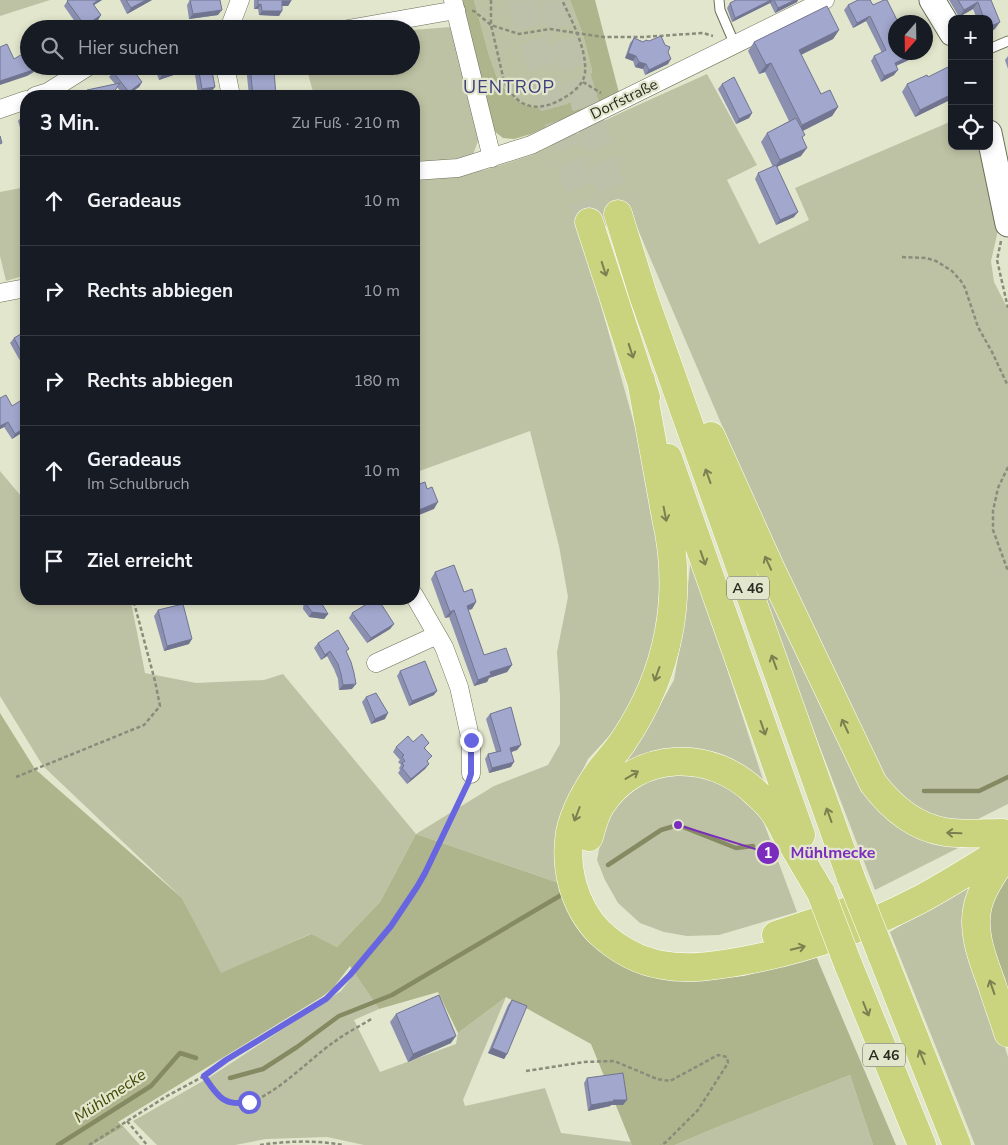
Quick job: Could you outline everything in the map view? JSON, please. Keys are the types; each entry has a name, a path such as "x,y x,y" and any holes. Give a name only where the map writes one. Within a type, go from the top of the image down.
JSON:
{"highway":[{"name":"A 46","path":"618,214 644,298 851,878 957,1145"},
{"name":"A 46","path":"589,222 641,380 821,893 922,1145"},
{"path":"644,298 689,387 770,567 873,783 899,811 915,822 932,830 1007,840"},
{"path":"641,380 671,540 673,601 670,628 660,668 652,687 623,743 589,787 576,813 570,831 568,849 571,881 583,911 594,926 606,938 623,950 640,959 660,965 683,968 720,965 758,958 834,938 919,900 1007,840"},
{"path":"821,893 777,816 766,803 744,781 708,764 685,761 668,762 646,767 629,776 612,790 601,805 593,822 589,837 587,866 589,880 601,905 618,926 648,943 694,950 762,940 840,915 1007,840"},
{"path":"1007,840 977,906 976,931 982,958 1008,1033"}],"main road":[{"path":"932,0 948,26"},
{"path":"992,150 1007,221"}],"street":[{"path":"232,20 240,0"},
{"name":"Dorfstraße","path":"420,171 458,168 531,145 825,0"},
{"path":"388,20 454,5 492,158"},
{"path":"51,90 75,75"},
{"path":"227,75 230,90"},
{"path":"0,109 20,102"},
{"path":"0,293 20,289"},
{"path":"420,605 444,648 459,686 471,740 471,774"},
{"path":"376,663 437,635"}],"lane":[{"path":"719,0 720,10 735,45"},
{"path":"993,47 1008,41"}],"path":[{"path":"492,0 492,25 504,81 508,89 518,100 526,105 535,107 556,103 576,90 583,82 585,63 578,34 562,0"},
{"path":"454,5 474,11 492,25 519,34 550,29 603,37 643,37 703,33 735,45"},
{"path":"1007,221 997,260 1008,308"},
{"path":"902,257 926,258 936,261 952,271 961,281 978,326 1008,386"},
{"path":"1008,467 998,488 993,511 993,530 1008,571"},
{"path":"16,777 144,725 160,706 135,605"},
{"path":"89,1145 167,1096 204,1076 226,1060 326,999 350,975 391,926 417,887 471,774"},
{"path":"204,1076 216,1094 221,1098 238,1104 249,1102 270,1092 333,1042 373,1018"},
{"path":"526,1071 584,1062 614,1061 657,1080 670,1081 718,1055 727,1057 728,1063 698,1110 661,1145"},
{"path":"127,1121 147,1145"},
{"path":"260,1145 324,1142 342,1145"}],"green space":[{"path":"0,0 50,0 0,16"},
{"path":"458,0 474,0 499,83 517,101 546,110 567,104 588,90 592,70 583,35 570,0 595,0 619,93 531,134 514,139 503,138 493,130"},
{"path":"474,0 570,0 583,35 592,70 588,90 567,104 546,111 517,101 499,83"},
{"path":"451,27 480,136 472,157 420,162 420,90 312,90 308,75 420,75 420,29"},
{"path":"707,74 757,165 727,180 759,244 809,220 795,188 948,123 948,150 981,150 999,226 991,261 994,282 1008,309 1008,804 968,824 924,815 893,793 862,742 736,458 633,218 581,234 647,470 664,589 654,663 624,720 588,759 559,820 562,884 416,834 494,786 548,765 560,744 560,696 557,652 568,597 559,546 530,431 420,471 420,178 485,170 532,155"},
{"path":"20,188 20,277 6,281 0,256 0,192"},
{"path":"716,469 863,778 972,841 875,890"},
{"path":"0,471 20,495 20,605 132,605 145,673 196,683 264,680 283,674 416,834 380,902 337,947 310,934 221,974 182,898 43,766 0,696"},
{"path":"691,557 766,789 742,766 612,775 649,725 674,680 684,624"},
{"path":"0,713 35,769 182,898 221,973 311,934 337,947 380,902 416,834 562,884 592,944 612,960 636,972 703,980 744,976 816,956 896,1145 873,1145 850,1075 675,1145 632,1145 591,1044 506,997 458,1033 438,992 379,1009 350,966 333,988 323,996 118,1122 124,1127 93,1145 0,1145"},
{"path":"669,774 709,777 742,796 762,818 797,912 719,935 687,936 664,932 640,923 618,903 605,880 597,860 603,830 615,808 636,787"},
{"path":"1008,872 1008,1007 986,941 991,889"},
{"path":"981,877 968,933 1008,1057 1008,1145 975,1145 890,932"},
{"path":"355,973 379,1009 354,1020 380,1072 456,1044 458,1033 506,997 463,1100 465,1106 545,1088 561,1133 631,1142 632,1145 364,1145 327,1137 266,1139 235,1145 157,1145 133,1121 210,1077 341,991"},
{"path":"850,1075 873,1145 675,1145 715,1128"},
{"path":"124,1127 140,1145 94,1145"}],"building":[{"path":"98,0 93,4 101,15 94,20 81,20 67,1"},
{"path":"126,0 146,0 131,8"},
{"path":"190,0 220,0 222,10 193,14"},
{"path":"258,0 291,1 282,1 282,11 262,11 261,4 258,5"},
{"path":"736,0 771,0 735,18 730,3"},
{"path":"774,0 795,0 778,8"},
{"path":"858,0 870,0 873,5 887,0 894,15 888,15 888,60 901,60 895,63 898,70 884,76 874,56 886,50 870,16 857,23 848,5"},
{"path":"958,0 991,0 1000,22 993,25 993,15 983,15 978,2 964,10"},
{"path":"827,6 839,30 799,50 821,94 830,90 838,107 802,125 771,63 766,65 754,42"},
{"path":"661,36 665,45 670,47 668,52 671,59 649,70 646,64 639,62 636,56 628,53 634,38 643,42"},
{"path":"7,44 14,59 20,55 20,74 0,81 0,47"},
{"path":"948,67 948,96 920,110 907,84 927,75 928,77"},
{"path":"115,75 137,75 142,82 132,90 127,90"},
{"path":"200,75 213,75 215,87 202,89"},
{"path":"251,75 274,75 276,90 252,90"},
{"path":"734,77 752,113 739,119 722,84"},
{"path":"120,83 115,90 87,90"},
{"path":"796,118 805,135 802,137 807,148 780,160 767,133"},
{"path":"776,165 798,212 780,220 758,173"},
{"path":"20,334 20,350 14,338"},
{"path":"6,395 12,406 20,401 20,431 15,434 8,422 0,426 0,398"},
{"path":"425,482 427,489 432,487 438,502 420,510 420,484"},
{"path":"454,565 464,592 472,589 476,602 467,606 484,655 506,648 512,665 490,672 491,675 478,680 454,610 450,612 435,572"},
{"path":"183,605 192,639 167,646 158,610"},
{"path":"307,605 323,605 328,614 312,612"},
{"path":"365,605 382,605 394,624 371,638 352,613"},
{"path":"338,630 349,649 346,651 351,662 356,684 343,685 338,664 330,651 325,655 318,643"},
{"path":"425,661 437,691 412,701 400,671"},
{"path":"376,693 388,713 375,719 366,697"},
{"path":"511,707 521,745 510,748 514,762 492,768 488,754 501,751 490,714"},
{"path":"422,734 429,743 424,748 432,756 427,761 429,764 411,779 402,768 404,766 402,763 405,761 402,757 404,755 396,747 408,736 413,742"},
{"path":"439,995 456,1036 413,1054 396,1014"},
{"path":"512,1000 527,1006 507,1054 492,1048"},
{"path":"623,1073 627,1100 613,1100 591,1105 587,1078"}],"waterway":[{"name":"Mühlmecke","path":"924,791 979,791 1008,777"},
{"name":"Mühlmecke","path":"608,865 661,830 678,825 736,848 753,846"},
{"name":"Mühlmecke","path":"230,1078 263,1069 339,1016 392,995 563,894"},
{"name":"Mühlmecke","path":"58,1145 151,1086 180,1053 196,1058"}],"tunnel":[{"path":"522,0 589,222"},
{"path":"554,0 618,214"}],"place":[{"name":"Mühlmecke","path":"678,825"}],"district":[{"name":"UENTROP","path":"509,87"}],"route":[{"path":"249,1102 238,1104 221,1098 216,1094 204,1076 226,1060 326,999 350,975 391,926 425,873 468,783 471,774 471,740"}]}
